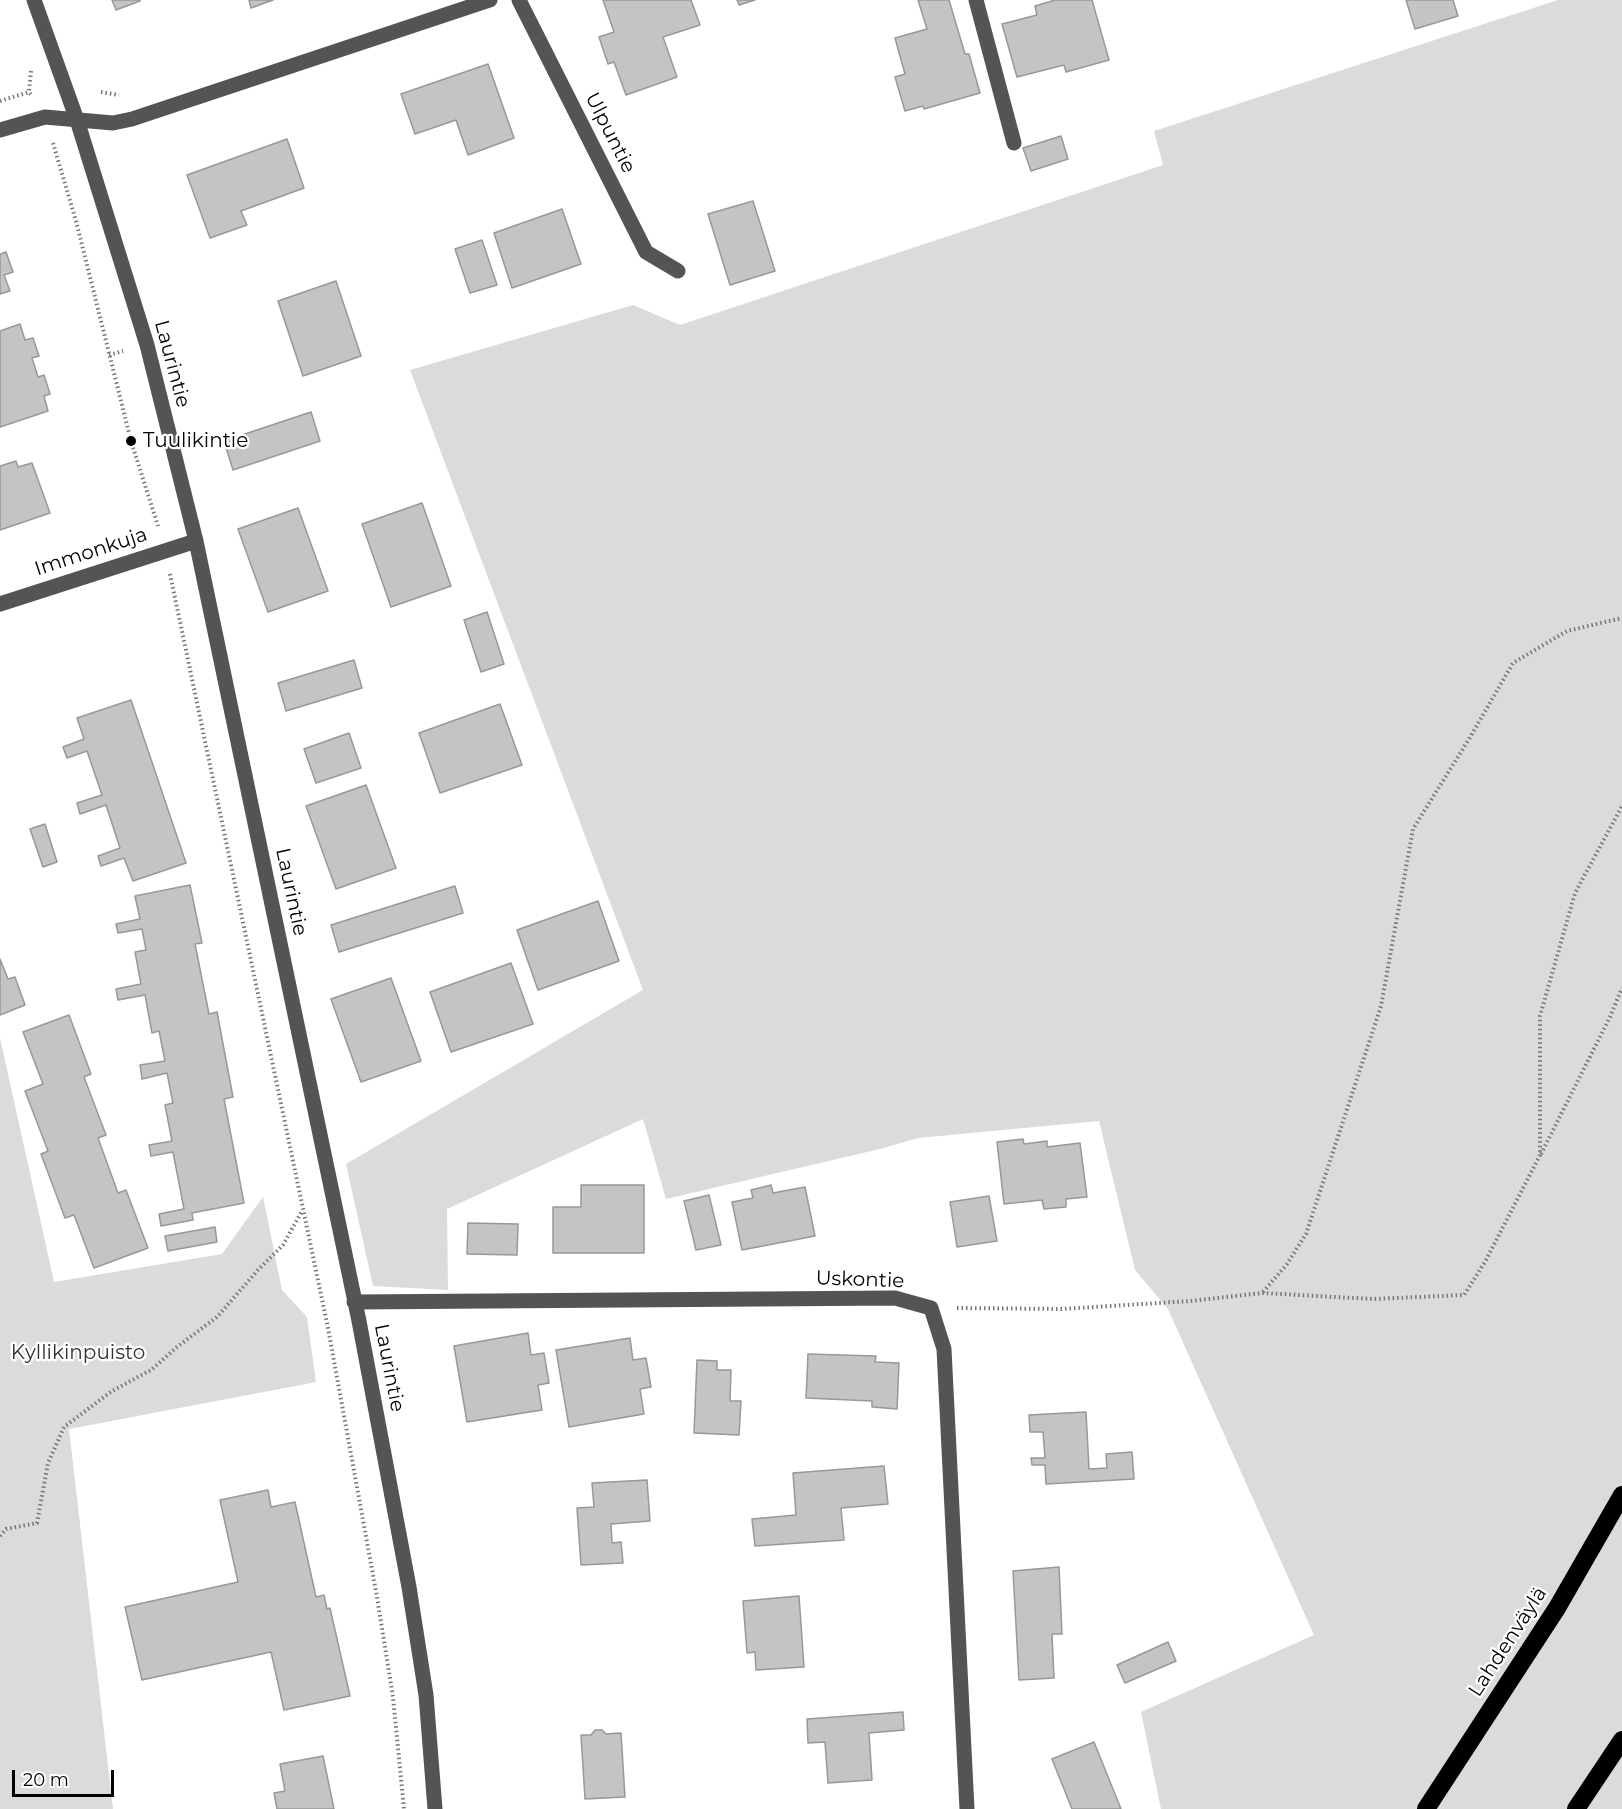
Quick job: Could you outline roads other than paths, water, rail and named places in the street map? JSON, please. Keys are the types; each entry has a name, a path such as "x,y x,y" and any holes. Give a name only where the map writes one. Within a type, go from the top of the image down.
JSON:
{"highway":[{"name":"Lahdenväylä","path":"1426,1809 1557,1608 1622,1495"},
{"path":"1576,1809 1622,1740"}],"street":[{"name":"Laurintie","path":"34,0 77,120 147,345 196,541 354,1302 409,1587 426,1695 435,1809"},
{"path":"0,130 45,117 112,123 132,119 490,0"},
{"name":"Ulpuntie","path":"519,0 646,252 678,272"},
{"path":"976,0 1014,143"},
{"name":"Immonkuja","path":"0,604 165,549 196,541"},
{"name":"Uskontie","path":"354,1302 895,1298 931,1308 944,1349 967,1809"}],"place":[{"name":"Tuulikintie","path":"131,441"}],"park label":[{"name":"Kyllikinpuisto","path":"78,1353"}]}
